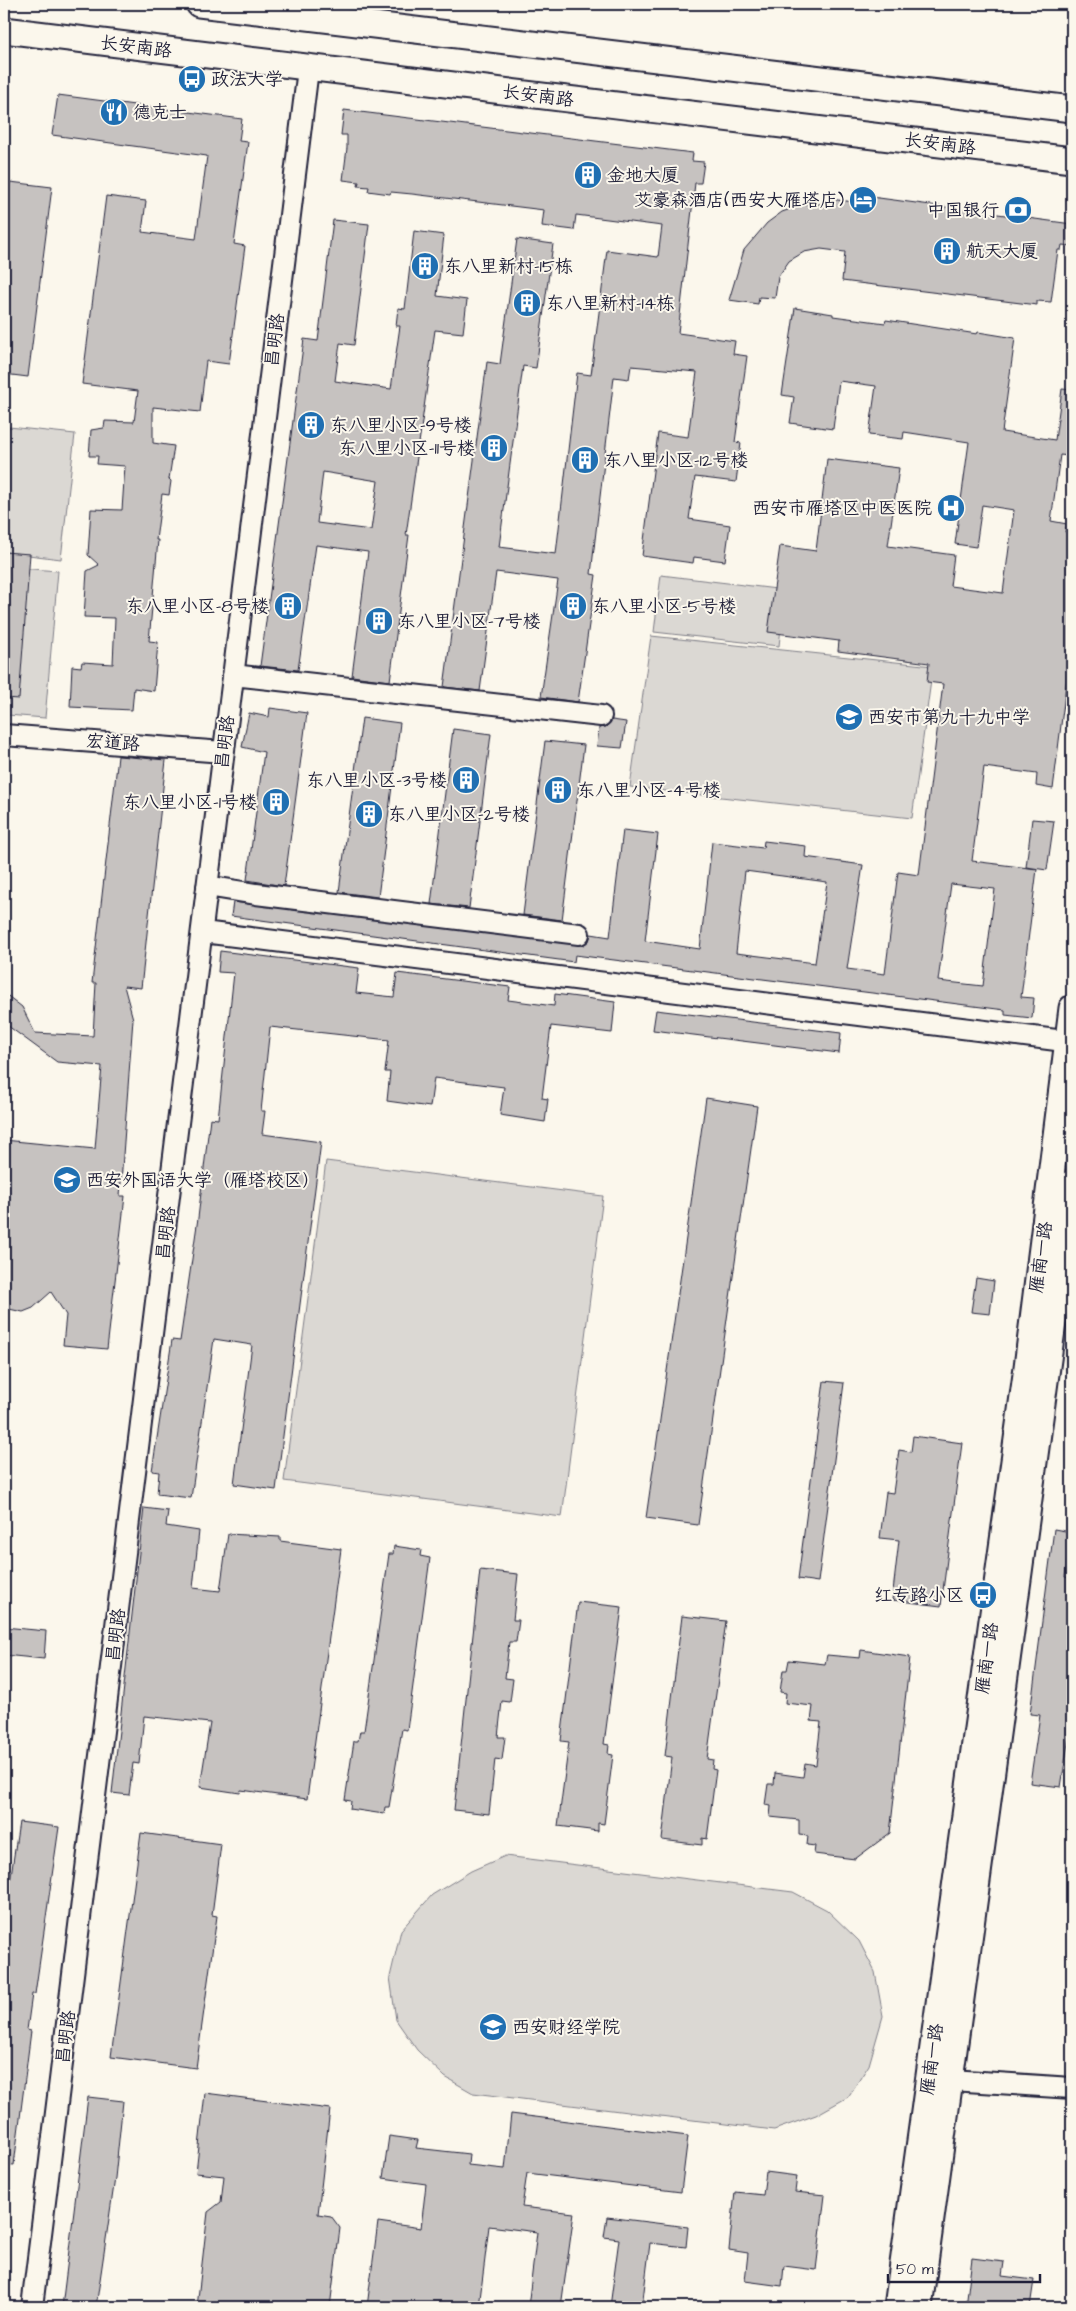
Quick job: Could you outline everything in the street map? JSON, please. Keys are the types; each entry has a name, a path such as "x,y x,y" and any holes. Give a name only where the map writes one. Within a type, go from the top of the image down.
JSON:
{"main road":[{"path":"199,4 314,11 1072,109"},
{"name":"长安南路","path":"4,30 308,69 729,117 1072,160"},
{"name":"雁南一路","path":"897,2307 1026,1376 1070,1042 1072,1008"},
{"name":"雁南一路","path":"919,2307 1070,1211 1072,1183"}],"street":[{"name":"昌明路","path":"32,2307 308,69"},
{"path":"233,675 601,716"},
{"name":"宏道路","path":"4,735 223,752"},
{"path":"207,886 265,896 579,934"},
{"path":"203,932 1070,1042"},
{"path":"951,2080 1072,2088"}],"shaded area":[{"path":"9,427 75,434 61,559 4,552 4,467"},
{"path":"19,568 58,571 45,718 7,715"},
{"path":"661,575 785,590 779,646 654,632"},
{"path":"651,636 933,666 912,818 630,787"},
{"path":"326,1161 603,1196 562,1517 284,1481"},
{"path":"505,1856 793,1892 827,1910 859,1941 875,1972 883,2016 869,2065 848,2097 816,2115 774,2130 473,2093 445,2077 417,2050 396,2020 390,1977 401,1930 432,1895 471,1871"}],"building":[{"path":"58,95 242,119 239,141 248,142 234,244 245,246 229,364 206,361 200,412 153,407 153,443 174,446 169,479 171,481 169,495 162,494 156,540 158,540 149,641 158,642 154,691 134,688 132,710 70,707 72,666 81,667 82,662 113,664 115,618 84,617 87,571 99,565 88,555 91,509 122,510 125,466 97,464 98,456 89,456 91,430 104,428 105,421 134,422 138,391 82,384 106,196 146,201 142,232 196,239 207,156 52,135"},
{"path":"344,110 693,153 692,161 704,162 701,183 695,183 678,333 735,341 733,354 747,356 735,442 741,443 736,482 695,477 689,519 730,525 725,561 694,557 693,563 642,556 658,433 688,437 697,372 631,366 629,379 614,377 591,574 596,575 578,702 541,697 558,580 496,572 480,691 444,687 487,362 500,364 517,239 553,244 536,368 523,366 499,547 556,554 577,373 591,375 607,250 658,257 662,226 576,215 574,230 542,226 544,210 412,194 368,191 369,187 358,186 359,182 343,180 347,148 347,135 341,135"},
{"path":"10,182 52,187 28,377 4,374 4,231"},
{"name":"航天大厦","path":"864,196 1072,224 1072,246 1062,245 1061,250 1058,250 1051,302 1037,301 1037,305 842,281 845,252 821,249 804,252 789,261 778,277 775,298 759,297 758,304 729,300 744,250 767,223 782,212 805,204 828,204 829,199 863,203"},
{"path":"333,220 369,224 354,345 340,343 335,381 391,389 400,326 396,326 398,308 405,309 414,231 444,235 437,296 467,300 463,333 435,330 406,535 409,535 390,681 352,676 368,552 316,545 298,670 260,666 304,339 318,341","holes":["323,472 378,481 371,530 317,523"]},
{"path":"795,308 833,314 833,316 885,323 886,320 1015,338 1002,432 1055,440 1062,389 1072,390 1072,436 1069,456 1060,455 1051,521 1067,524 1065,532 1072,533 1072,637 1053,789 1036,786 1037,774 984,767 972,861 1037,869 1021,997 1034,998 1032,1018 1005,1015 1005,1010 575,955 574,962 231,916 233,902 583,945 589,941 591,934 610,937 623,830 658,834 645,941 700,949 712,842 763,848 764,841 806,846 805,857 863,865 847,969 885,974 898,872 919,875 943,684 927,682 929,663 838,651 839,641 768,632 780,546 816,551 827,459 899,468 888,546 954,555 950,586 1003,593 1014,510 982,505 976,547 955,544 969,442 904,432 903,439 869,435 876,386 839,381 833,429 790,423 794,397 782,395","holes":["745,871 827,882 815,963 736,953","951,884 995,889 983,986 938,981"]},
{"path":"4,552 30,554 19,699 4,698"},
{"name":"东八里小区-1号楼","path":"270,708 307,713 284,886 247,880 264,752 242,747 249,713 269,717"},
{"name":"东八里小区-2号楼","path":"362,718 400,723 378,897 339,892"},
{"path":"612,720 626,722 622,748 597,746 599,728 606,727"},
{"path":"453,729 491,734 469,908 431,904"},
{"path":"545,741 584,745 562,920 523,915"},
{"path":"118,756 166,760 141,988 124,986 133,1019 120,1196 125,1196 107,1349 63,1345 66,1315 51,1292 33,1308 23,1312 9,1309 4,1304 4,1140 95,1149 102,1066 57,1062 4,1023 4,993 22,1007 35,1033 93,1036 96,983 92,983"},
{"path":"1032,819 1054,821 1047,870 1026,867"},
{"path":"220,951 359,968 356,993 394,997 397,973 510,987 508,1000 554,1006 555,994 615,1002 612,1033 551,1026 542,1098 548,1099 545,1122 500,1115 504,1087 434,1078 430,1107 387,1101 390,1072 385,1072 389,1040 270,1027 261,1111 265,1111 262,1134 321,1142 276,1490 234,1484 252,1345 214,1339 191,1498 157,1494 159,1472 152,1471 172,1340 180,1341 210,1118 218,1119 234,973 218,972"},
{"path":"656,1010 841,1033 839,1053 653,1030"},
{"path":"706,1098 757,1106 698,1525 646,1518"},
{"path":"976,1278 994,1281 990,1314 971,1312"},
{"path":"824,1381 844,1383 818,1582 798,1579"},
{"path":"913,1436 962,1443 941,1606 892,1600 899,1540 880,1538 886,1492 893,1493 899,1450 911,1452"},
{"path":"144,1508 168,1511 166,1526 199,1531 193,1588 220,1591 228,1534 280,1537 280,1541 341,1549 307,1799 241,1790 240,1793 200,1787 210,1723 144,1716 139,1764 133,1763 129,1795 112,1793"},
{"path":"1054,1529 1071,1532 1065,1577 1072,1578 1072,1730 1070,1730 1061,1787 1030,1783 1040,1715 1030,1714"},
{"path":"394,1546 421,1550 420,1556 430,1558 407,1730 402,1729 389,1807 385,1807 384,1814 350,1809 351,1801 345,1800 354,1741 358,1741 360,1731 364,1731 389,1554 393,1554"},
{"path":"480,1570 518,1574 513,1620 519,1620 516,1642 509,1642 505,1678 513,1679 510,1702 502,1701 498,1737 505,1737 502,1760 495,1759 489,1814 454,1810"},
{"path":"578,1602 622,1607 604,1744 609,1745 608,1754 613,1755 604,1824 598,1823 598,1831 558,1826 569,1742 561,1741"},
{"path":"682,1616 726,1621 707,1759 713,1760 712,1769 716,1770 707,1839 702,1838 702,1845 662,1840 672,1757 665,1756"},
{"path":"4,1627 46,1631 44,1659 4,1655"},
{"path":"861,1650 910,1657 890,1833 855,1859 814,1854 815,1846 807,1845 808,1836 799,1835 799,1820 770,1817 771,1806 765,1805 768,1784 774,1784 775,1773 803,1777 805,1763 816,1765 821,1722 811,1721 813,1706 785,1703 786,1693 780,1692 783,1670 787,1670 789,1660 825,1664 827,1655 860,1658"},
{"path":"19,1822 59,1827 35,1994 32,1994 27,2030 31,2031 14,2165 4,2164 4,1923"},
{"path":"141,1833 221,1844 212,1915 217,1916 196,2068 111,2057"},
{"path":"205,2093 330,2109 318,2214 331,2216 340,2228 330,2307 197,2307 208,2212 221,2202 224,2176 196,2173"},
{"path":"88,2097 123,2101 115,2178 96,2307 62,2307"},
{"path":"511,2114 688,2136 681,2192 527,2173 522,2207 574,2213 561,2307 528,2307 537,2232 489,2226 479,2307 367,2307 378,2222 421,2228 426,2184 383,2178 389,2136 418,2140 416,2148 469,2154 468,2165 505,2169"},
{"path":"766,2172 797,2176 795,2192 825,2195 816,2270 784,2266 782,2286 745,2281 748,2253 729,2250 735,2192 763,2195"},
{"path":"607,2217 688,2227 686,2247 650,2243 642,2307 610,2307 619,2239 604,2237"},
{"path":"972,2258 1004,2262 1002,2276 1034,2280 1030,2307 966,2307"}],"place":[{"name":"政法大学","path":"192,79"},
{"name":"德克士","path":"114,112"},
{"name":"金地大厦","path":"588,175"},
{"name":"艾豪森酒店(西安大雁塔店)","path":"863,200"},
{"name":"中国银行","path":"1018,210"},
{"name":"航天大厦","path":"947,251"},
{"name":"东八里新村-15栋","path":"425,266"},
{"name":"东八里新村-14栋","path":"527,303"},
{"name":"东八里小区-9号楼","path":"311,425"},
{"name":"东八里小区-11号楼","path":"494,448"},
{"name":"东八里小区-12号楼","path":"585,460"},
{"name":"西安市雁塔区中医医院","path":"951,508"},
{"name":"东八里小区-8号楼","path":"288,606"},
{"name":"东八里小区-5号楼","path":"573,606"},
{"name":"东八里小区-7号楼","path":"379,621"},
{"name":"西安市第九十九中学","path":"849,717"},
{"name":"东八里小区-3号楼","path":"466,780"},
{"name":"东八里小区-4号楼","path":"558,790"},
{"name":"东八里小区-1号楼","path":"276,802"},
{"name":"东八里小区-2号楼","path":"369,814"},
{"name":"西安外国语大学（雁塔校区）","path":"67,1180"},
{"name":"红专路小区","path":"983,1595"},
{"name":"西安财经学院","path":"493,2027"}]}
